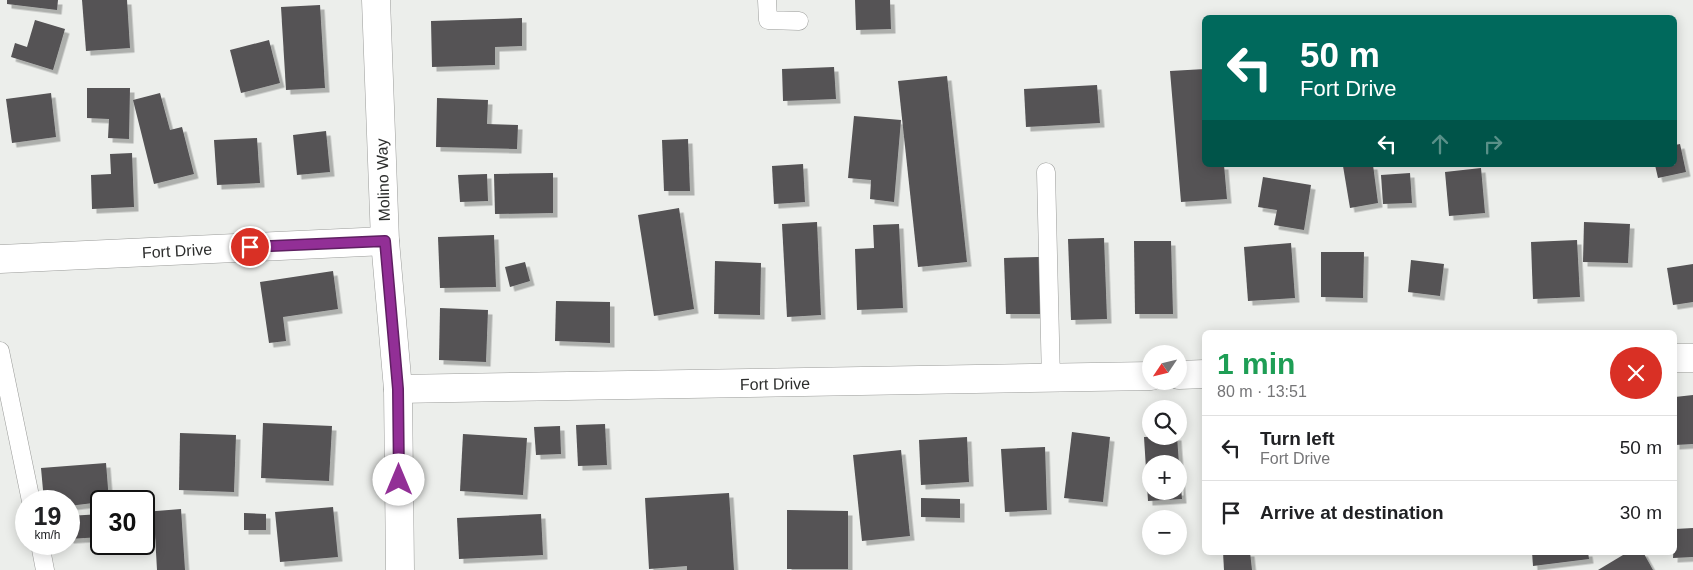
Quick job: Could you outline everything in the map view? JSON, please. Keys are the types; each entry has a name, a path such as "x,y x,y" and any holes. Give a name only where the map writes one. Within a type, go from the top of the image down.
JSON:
{"street":[{"name":"Molino Way","path":"376,0 385,241 398,389 400,570"},
{"name":"Fort Drive","path":"0,259 385,241"},
{"path":"1677,358 1693,358"},
{"path":"1188,375 1202,374"},
{"name":"Fort Drive","path":"398,389 1051,380 1142,376"}],"lane":[{"path":"767,0 768,20 799,21"},
{"path":"1046,172 1051,380"},
{"path":"0,351 29,490"},
{"path":"42,555 45,570"}],"building":[{"path":"7,0 58,0 57,10 7,4"},
{"path":"82,0 127,0 130,48 86,51"},
{"path":"855,0 890,0 891,29 856,30"},
{"path":"320,5 325,88 286,90 281,7"},
{"path":"522,18 522,46 495,47 495,65 432,67 431,21"},
{"path":"35,20 65,29 53,70 11,57 15,43 27,47"},
{"path":"269,40 280,83 241,93 230,50"},
{"path":"834,67 836,99 783,101 782,69"},
{"path":"1202,69 1202,167 1224,167 1227,199 1181,202 1170,71"},
{"path":"947,76 967,262 918,267 898,81"},
{"path":"1097,85 1100,123 1026,127 1024,89"},
{"path":"87,88 130,88 129,139 108,138 109,119 87,118"},
{"path":"51,93 56,137 12,143 6,99"},
{"path":"160,93 170,130 182,127 194,174 154,184 133,100"},
{"path":"437,98 488,100 487,124 518,125 517,149 436,147"},
{"path":"854,116 901,120 894,202 870,199 871,180 848,178"},
{"path":"326,131 330,172 297,175 293,135"},
{"path":"257,138 260,183 217,185 214,140"},
{"path":"688,139 690,191 664,191 662,140"},
{"path":"1680,144 1686,172 1658,178 1655,167 1677,167 1677,145"},
{"path":"132,153 134,207 92,209 91,175 111,174 110,154"},
{"path":"803,164 805,202 774,204 772,166"},
{"path":"1343,167 1373,167 1378,203 1350,208"},
{"path":"1481,168 1485,213 1449,216 1445,172"},
{"path":"553,173 553,213 495,214 494,174"},
{"path":"1410,173 1412,203 1383,204 1381,175"},
{"path":"487,174 488,201 460,202 458,175"},
{"path":"1263,177 1311,185 1304,230 1274,225 1277,210 1258,207"},
{"path":"679,208 694,309 654,316 638,215"},
{"path":"817,222 821,315 787,317 782,224"},
{"path":"1584,222 1630,224 1628,263 1583,262"},
{"path":"899,224 903,308 857,310 855,249 874,248 873,225"},
{"path":"494,235 496,287 440,288 438,237"},
{"path":"1104,238 1107,319 1071,320 1068,239"},
{"path":"1577,240 1580,297 1533,299 1531,242"},
{"path":"1134,241 1171,241 1173,314 1135,314"},
{"path":"1291,243 1295,298 1248,301 1244,247"},
{"path":"1321,252 1364,252 1363,298 1321,297"},
{"path":"1039,257 1041,314 1006,314 1004,258"},
{"path":"1411,260 1444,264 1440,296 1408,292"},
{"path":"715,261 761,263 760,315 714,314"},
{"path":"525,262 530,281 510,287 505,267"},
{"path":"1693,264 1693,302 1673,305 1667,268"},
{"path":"333,271 338,309 283,317 286,341 269,343 260,282"},
{"path":"556,301 610,302 610,343 555,341"},
{"path":"440,308 488,310 486,362 439,360"},
{"path":"1693,395 1693,444 1677,445 1677,397"},
{"path":"263,423 332,426 329,481 261,478"},
{"path":"605,424 607,465 578,466 576,425"},
{"path":"560,426 561,454 536,455 534,427"},
{"path":"1072,432 1110,437 1103,502 1064,498"},
{"path":"180,433 236,435 234,492 179,490"},
{"path":"463,434 527,438 523,495 460,491"},
{"path":"967,437 969,482 921,485 919,440"},
{"path":"1144,445 1178,445 1178,455 1145,455"},
{"path":"1045,447 1047,510 1005,512 1001,449"},
{"path":"901,450 910,536 862,541 853,455"},
{"path":"106,463 108,490 90,490 90,503 80,505 80,490 43,490 41,468"},
{"path":"729,493 734,570 687,570 687,566 649,569 645,498"},
{"path":"921,498 960,499 960,518 921,517"},
{"path":"333,507 338,557 280,562 275,512"},
{"path":"181,509 185,570 157,570 155,511"},
{"path":"787,510 848,511 848,569 787,569"},
{"path":"244,513 266,514 266,530 244,530"},
{"path":"541,514 543,555 459,559 457,518"},
{"path":"80,515 90,515 90,538 80,538"},
{"path":"1693,528 1693,557 1673,558 1673,555 1677,555 1677,529"},
{"path":"1223,555 1250,555 1252,570 1224,570"},
{"path":"1532,555 1588,555 1589,559 1533,566"},
{"path":"1623,555 1645,555 1653,570 1598,570"}],"route":[{"path":"250,247 385,241 398,389 399,480"}]}
